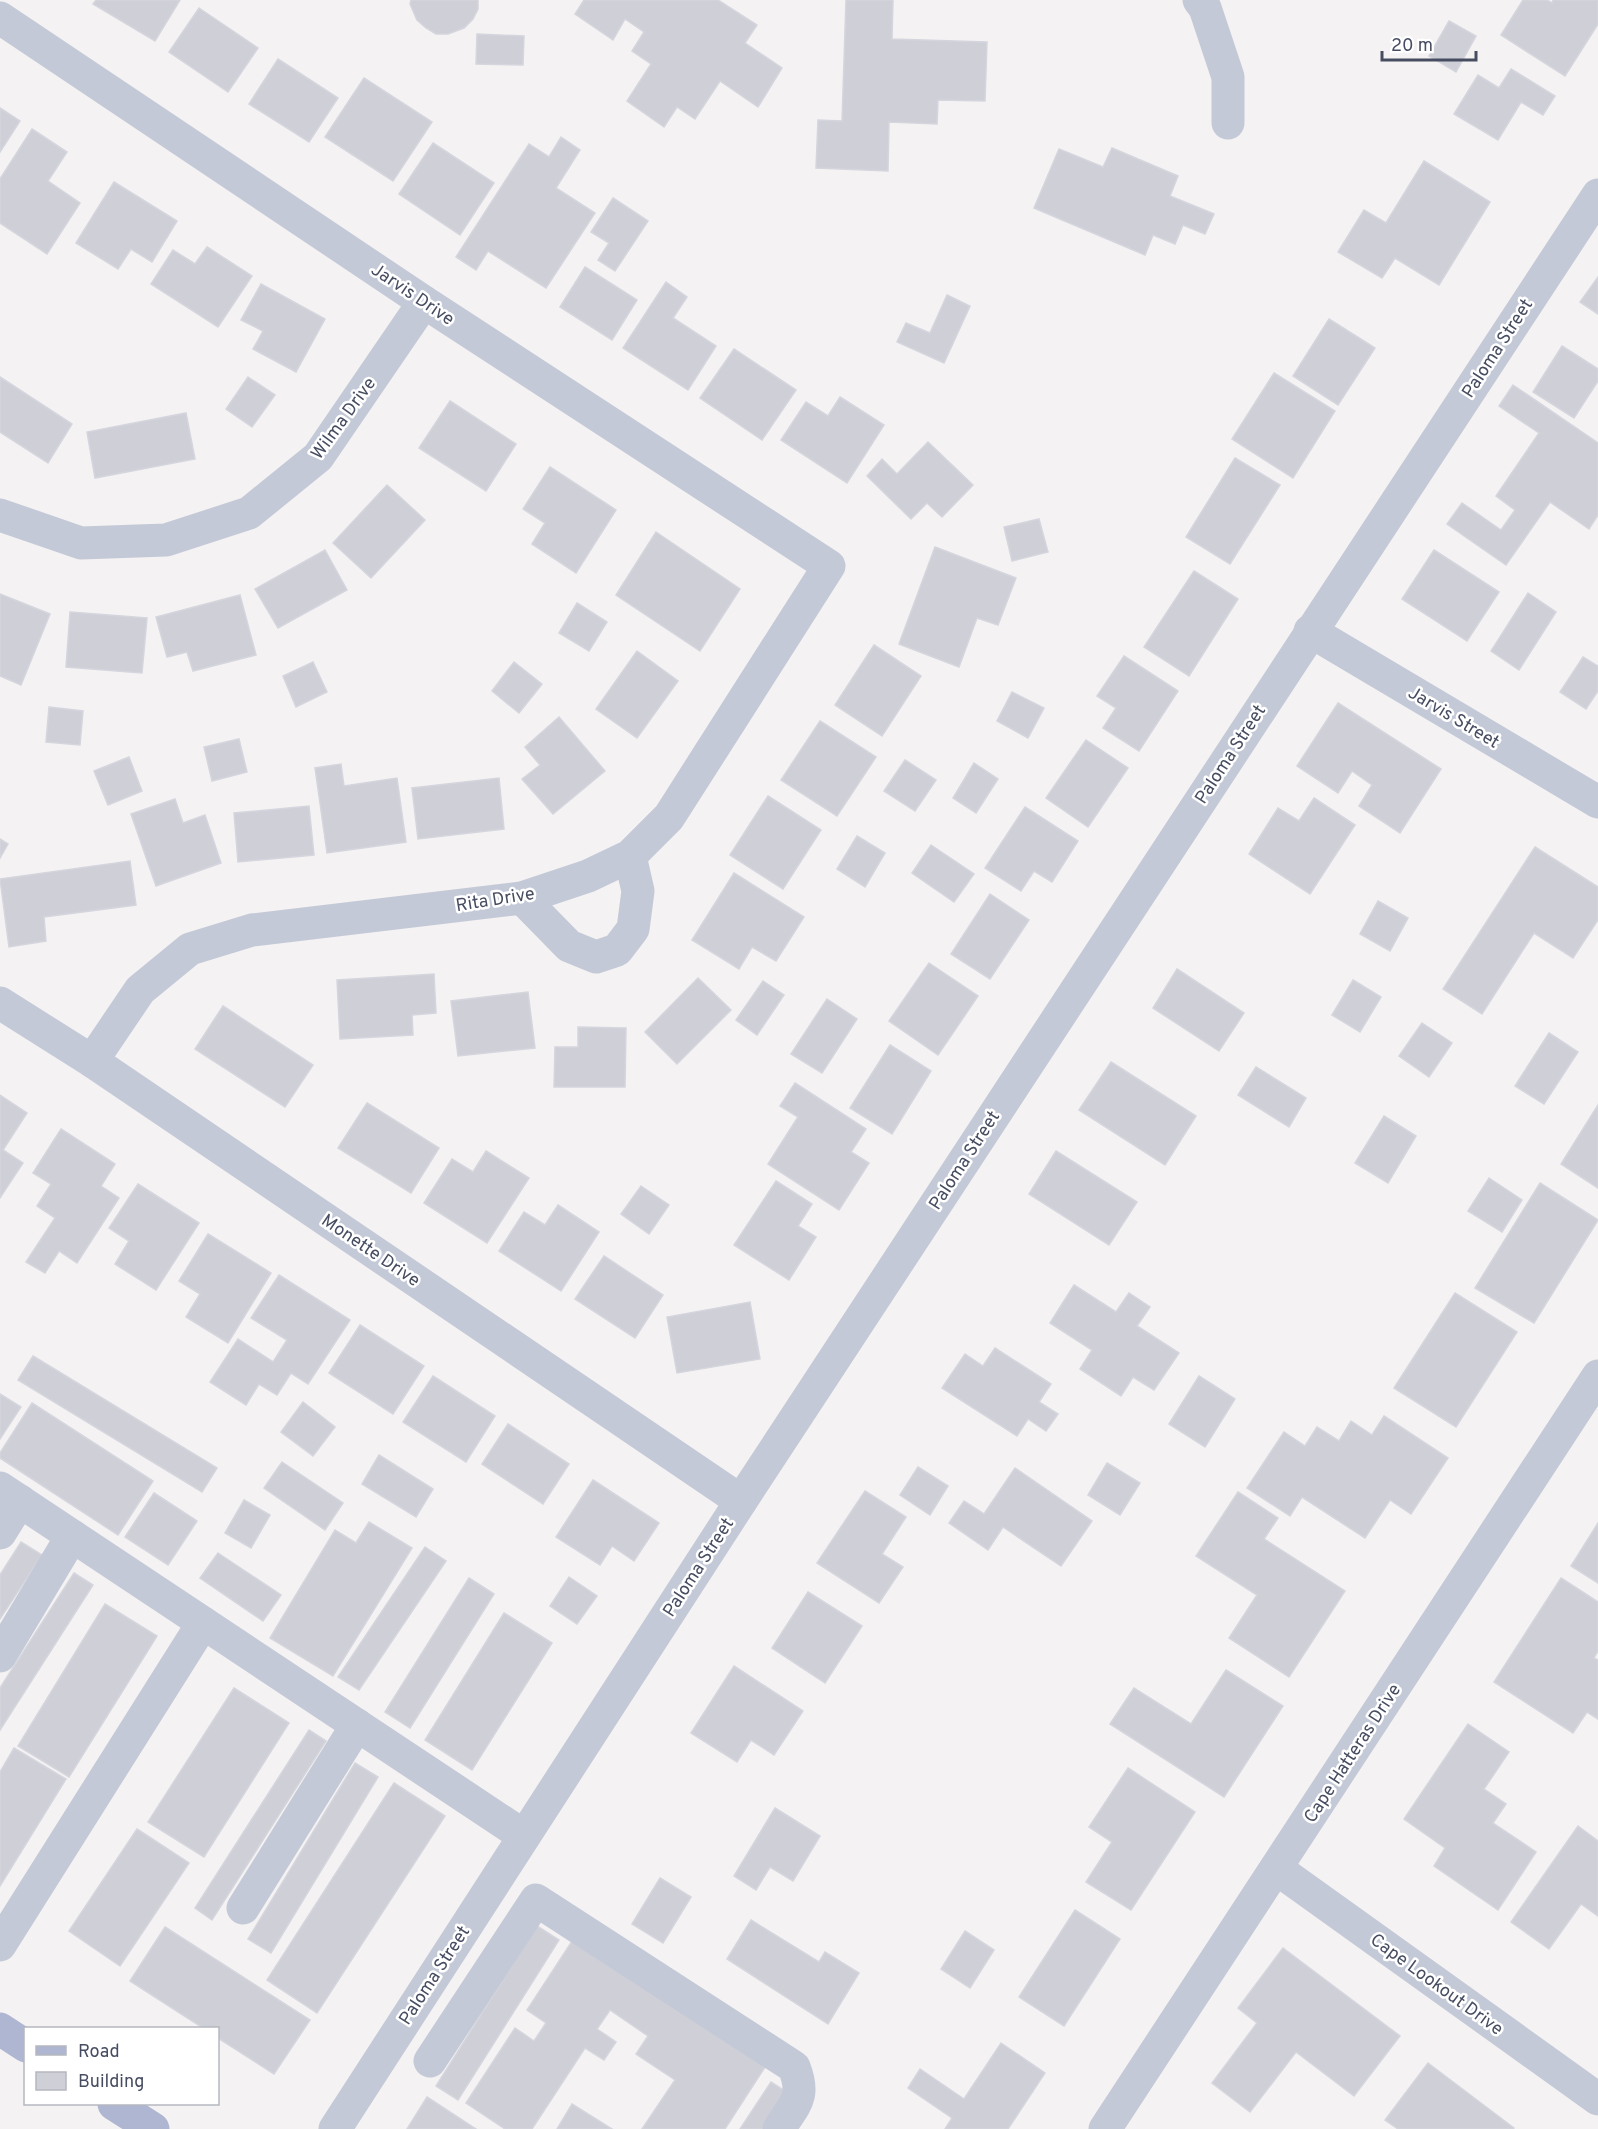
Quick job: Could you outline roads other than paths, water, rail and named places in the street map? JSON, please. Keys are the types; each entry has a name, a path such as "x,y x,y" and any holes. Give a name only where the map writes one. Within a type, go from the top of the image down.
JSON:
{"main road":[{"path":"0,2029 24,2045"},
{"path":"117,2105 153,2129"}],"street":[{"path":"1199,0 1205,8 1228,77 1228,123"},
{"name":"Jarvis Drive","path":"0,18 424,302 829,566"},
{"name":"Paloma Street","path":"335,2129 741,1501 1598,195"},
{"name":"Wilma Drive","path":"0,515 81,543 166,540 249,513 318,457 424,302"},
{"name":"Rita Drive","path":"92,1061 140,990 190,949 252,930 522,898 588,876 630,855 669,817 829,566"},
{"name":"Jarvis Street","path":"1310,631 1598,802"},
{"path":"522,898 569,946 596,957 616,950 633,929 638,891 630,855"},
{"name":"Monette Drive","path":"0,1003 92,1061 741,1501"},
{"name":"Cape Hatteras Drive","path":"1105,2129 1598,1376"},
{"path":"0,1533 10,1494 524,1836"},
{"path":"0,1656 72,1536"},
{"path":"0,1945 203,1623"},
{"path":"243,1908 357,1725"},
{"name":"Cape Lookout Drive","path":"1277,1869 1598,2099"},
{"path":"430,2061 536,1900 794,2067 800,2084 800,2096 779,2129"},
{"path":"474,1913 511,1938"}]}
